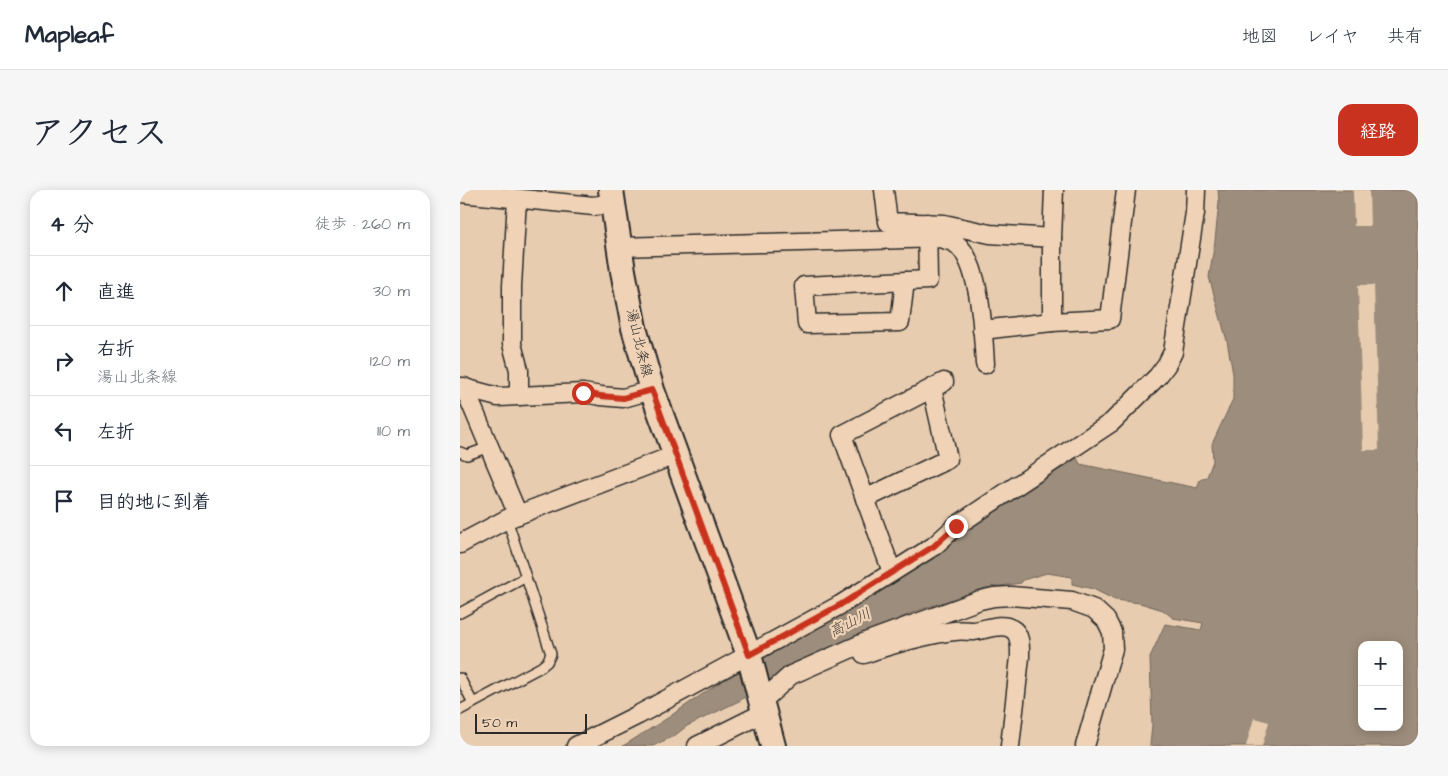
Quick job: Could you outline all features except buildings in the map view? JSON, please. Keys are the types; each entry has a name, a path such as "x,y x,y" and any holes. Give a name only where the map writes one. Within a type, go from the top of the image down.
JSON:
{"main road":[{"name":"湯山北条線","path":"612,197 634,328 652,390 750,659 773,746"}],"street":[{"path":"884,190 888,222 927,230 955,243 964,252 972,267 976,282 985,364"},
{"path":"1052,322 1054,190"},
{"path":"982,330 1052,322 1110,319 1126,190"},
{"path":"576,746 750,659 840,605 934,546 956,526 1112,422 1158,376 1173,352 1195,213 1196,190"},
{"path":"460,193 594,206 612,197"},
{"path":"517,199 512,286 512,344 519,370 519,396"},
{"path":"619,247 927,230 944,224 990,234 1052,238"},
{"path":"905,281 900,322 806,324 804,286 905,281 928,280 927,230"},
{"path":"865,499 948,459 938,385 842,435 865,499 892,572"},
{"path":"462,387 498,397 583,393 623,398 652,390"},
{"path":"462,387 489,447 512,517"},
{"path":"460,544 512,517 675,455"},
{"path":"762,703 790,675 868,641 980,600 1011,596 1072,601 1094,609 1106,620 1112,632 1113,649 1085,746"},
{"path":"697,746 762,703 813,676 867,653 924,637 999,626 1011,628 1017,634 1020,644 1010,746"}],"lane":[{"path":"460,452 467,455 489,447"},
{"path":"460,710 540,667 547,662 551,654 526,577 512,517"},
{"path":"460,613 526,577"},
{"path":"460,678 473,703"}],"water":[{"name":"高山川","path":"1218,190 1418,190 1418,746 1150,746 1152,724 1150,657 1165,624 1201,630 1203,623 1173,618 1163,610 1140,603 1115,600 1093,589 1072,584 1072,577 1047,573 1023,580 1021,583 986,588 914,612 786,670 739,701 687,726 674,736 653,746 623,746 722,681 936,557 953,540 1077,458 1080,464 1197,488 1200,480 1207,477 1213,461 1212,444 1233,399 1233,374 1227,341 1209,277 1219,202"}],"pier":[{"path":"1353,190 1369,190 1370,226 1354,226"},
{"path":"1358,285 1374,285 1379,450 1363,450"},
{"path":"1254,718 1269,722 1262,746 1246,746"}],"route":[{"path":"583,393 623,398 652,390 749,655 840,605 934,546 956,526"}]}
